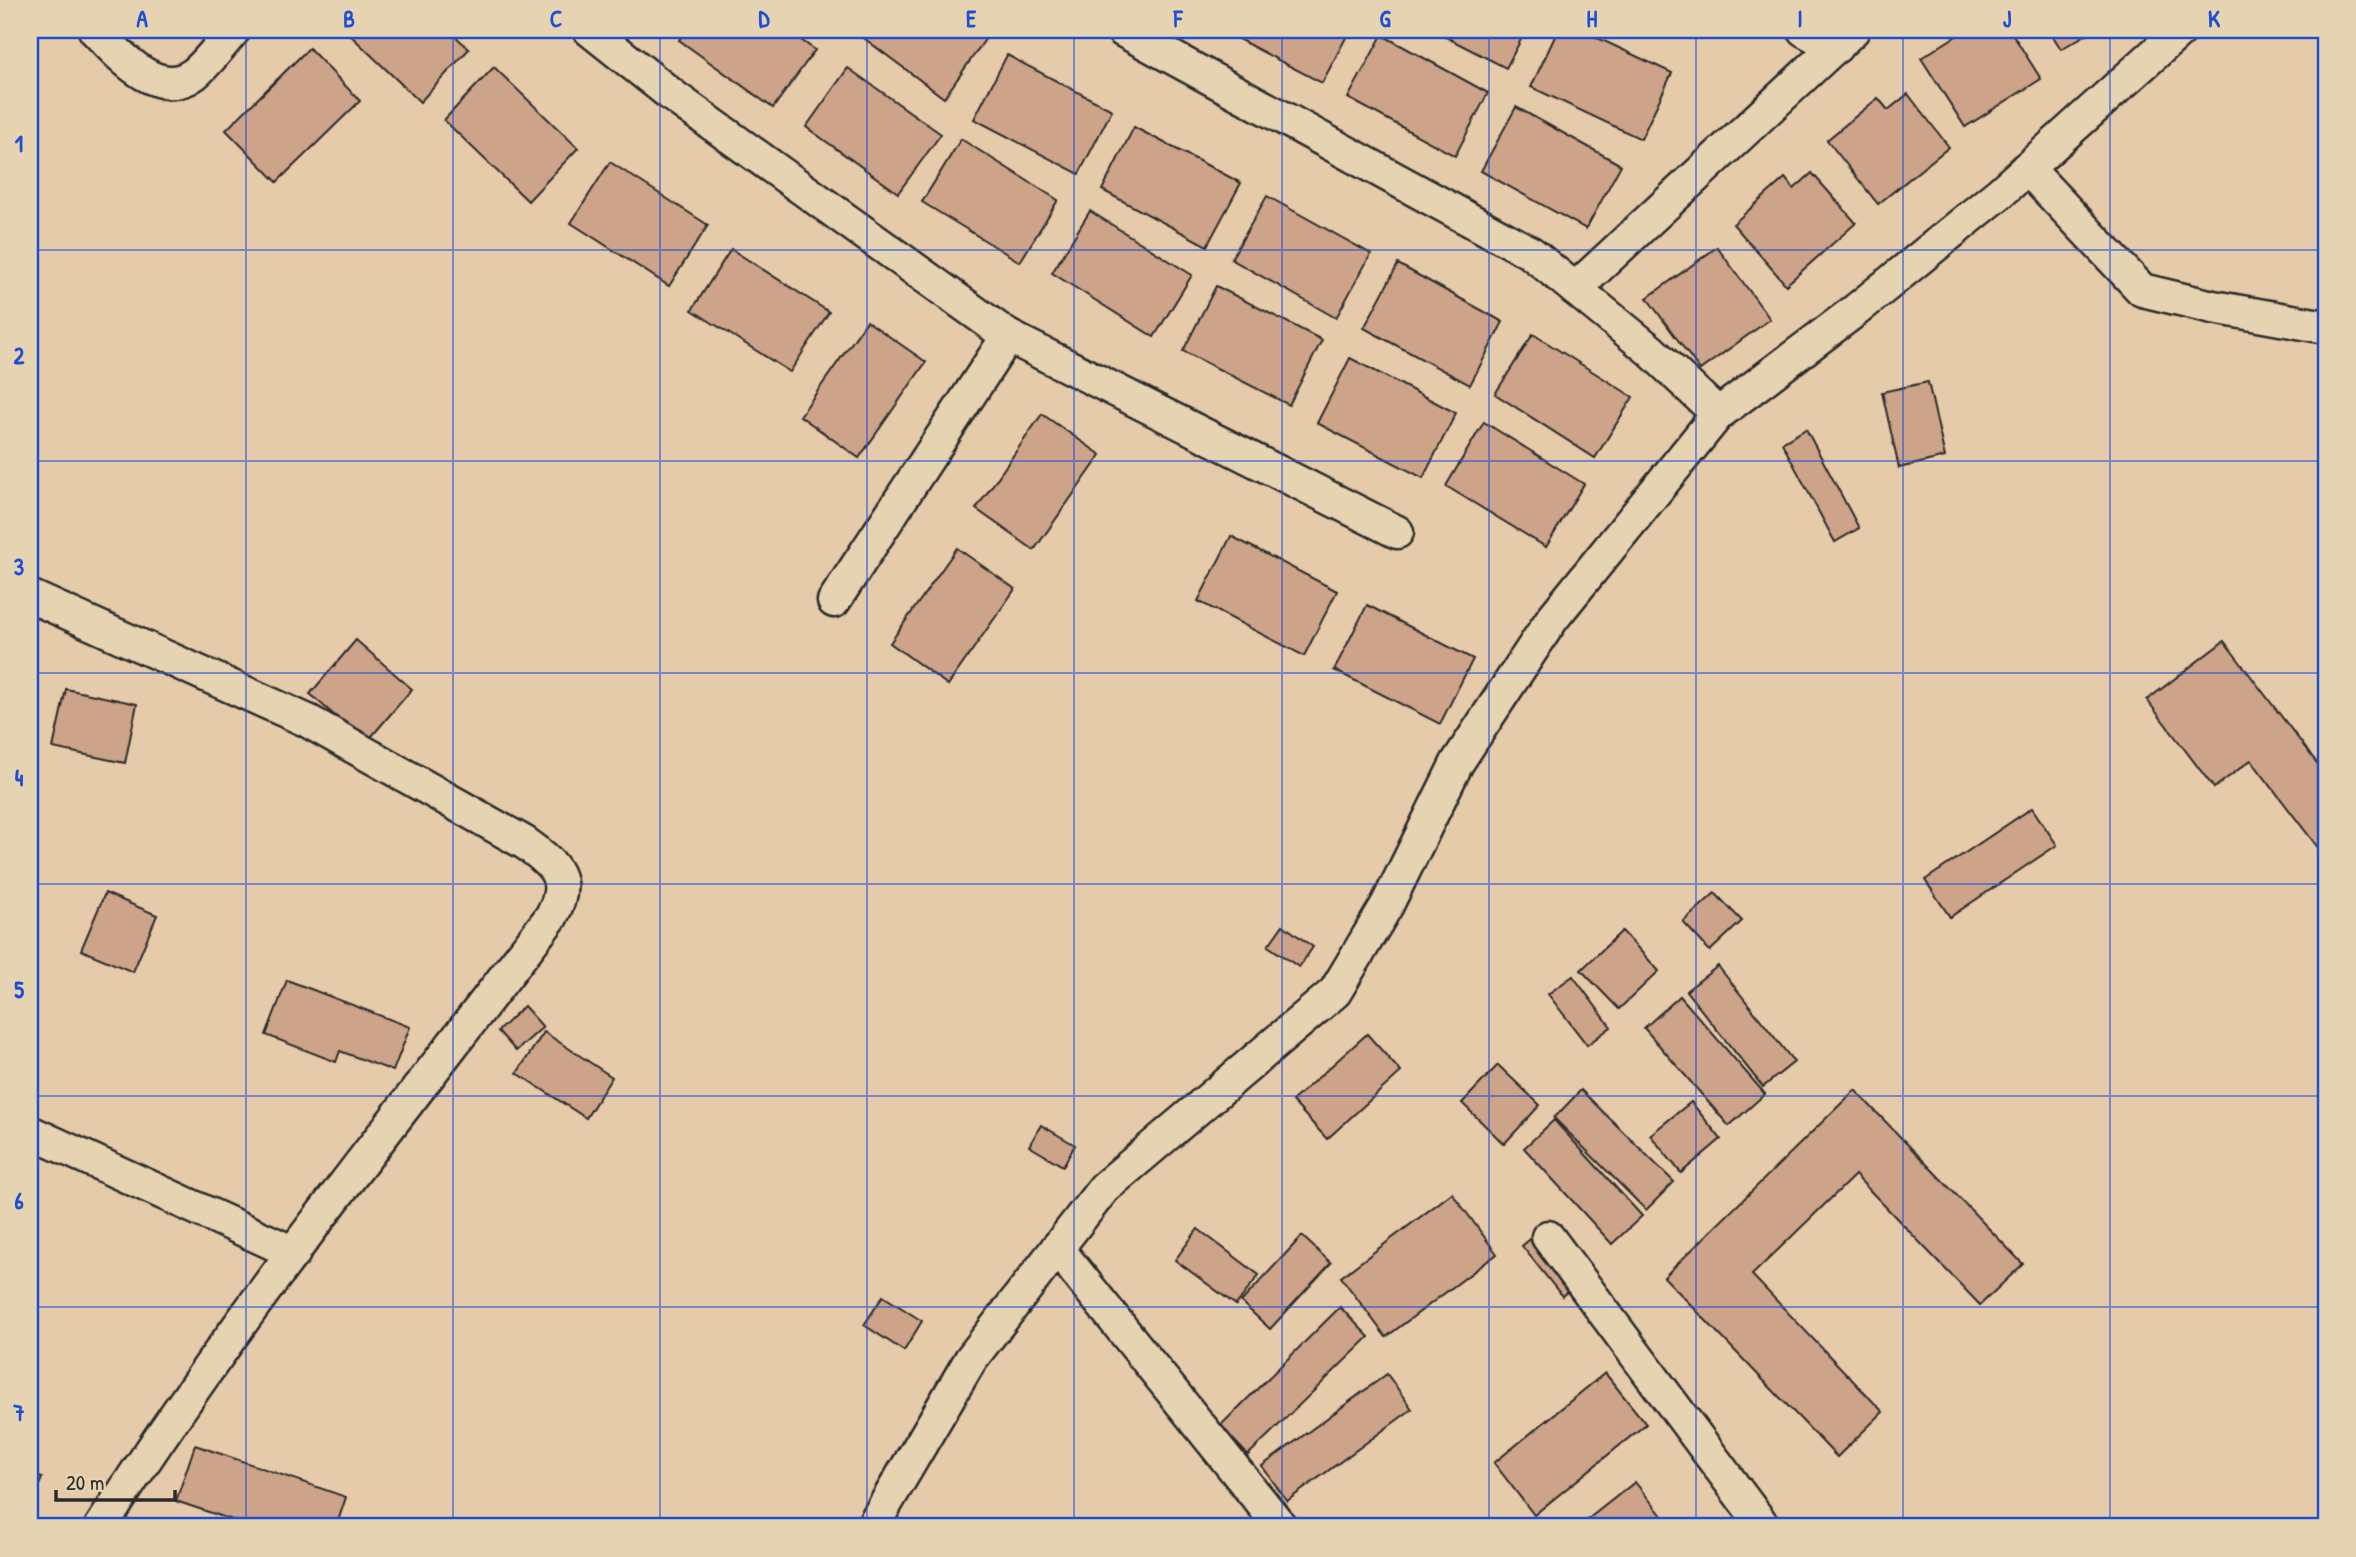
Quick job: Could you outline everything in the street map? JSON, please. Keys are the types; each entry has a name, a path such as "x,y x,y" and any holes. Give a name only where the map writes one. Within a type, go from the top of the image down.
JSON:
{"street":[{"path":"94,30 131,66 163,82 192,75 234,30"},
{"path":"590,30 673,96 1008,336 1397,532"},
{"path":"1122,30 1531,253 1650,350 1718,414"},
{"path":"1804,30 1844,38"},
{"path":"872,1527 971,1359 1104,1188 1335,992 1387,905 1457,763 1538,641 1718,414 1856,310 2028,168 2181,30"},
{"path":"1574,289 1844,38"},
{"path":"2028,168 2142,290 2213,307 2326,327"},
{"path":"834,601 1008,336"},
{"path":"30,596 308,721 526,843 547,858 560,876 561,899 551,917 294,1253 140,1466 101,1527"},
{"path":"30,1132 294,1253"},
{"path":"1548,1237 1764,1527"},
{"path":"1057,1248 1281,1527"},
{"path":"892,1494 902,1527"}],"building":[{"path":"345,30 449,30 469,49 420,102"},
{"path":"686,30 787,30 815,50 773,108 679,40"},
{"path":"853,30 975,30 986,38 944,98"},
{"path":"1221,30 1350,30 1322,83"},
{"path":"1432,30 1526,30 1506,68"},
{"path":"1558,30 1581,30 1672,73 1641,139 1531,87"},
{"path":"1966,30 2010,30 2041,79 1965,127 1921,58"},
{"path":"2049,30 2094,30 2061,49"},
{"path":"1382,35 1488,93 1455,156 1348,98"},
{"path":"309,48 360,101 277,182 226,130"},
{"path":"1007,55 1112,110 1079,174 974,119"},
{"path":"494,67 578,148 528,201 444,120"},
{"path":"848,68 941,134 898,193 806,127"},
{"path":"1908,94 1949,147 1878,204 1827,140 1878,98 1888,110"},
{"path":"1516,107 1621,165 1586,229 1481,171"},
{"path":"1134,127 1241,183 1207,246 1102,190"},
{"path":"961,139 1058,200 1020,262 922,202"},
{"path":"610,162 708,225 669,286 571,223"},
{"path":"1812,173 1856,223 1786,285 1733,224 1785,178 1794,189"},
{"path":"1267,196 1371,254 1336,318 1231,259"},
{"path":"1090,211 1192,275 1154,337 1052,273"},
{"path":"1717,247 1770,319 1700,370 1647,298"},
{"path":"731,249 829,312 790,372 692,310"},
{"path":"1398,264 1503,322 1470,385 1364,328"},
{"path":"1216,286 1322,340 1289,405 1183,351"},
{"path":"867,321 926,362 859,458 800,416"},
{"path":"1533,334 1633,397 1595,458 1495,394"},
{"path":"1350,358 1456,413 1423,478 1317,423"},
{"path":"1928,382 1945,457 1899,468 1882,392"},
{"path":"1042,414 1101,455 1034,550 976,509"},
{"path":"1484,422 1584,484 1546,547 1446,486"},
{"path":"1806,429 1859,528 1835,542 1782,443"},
{"path":"1231,536 1337,591 1304,656 1198,601"},
{"path":"957,548 1015,589 948,685 890,643"},
{"path":"1367,605 1473,659 1440,724 1334,670"},
{"path":"356,640 412,689 366,743 310,694"},
{"path":"2224,641 2326,775 2326,858 2251,760 2214,788 2147,700"},
{"path":"66,689 137,704 125,763 53,748"},
{"path":"2032,808 2057,845 1950,917 1925,880"},
{"path":"105,893 157,915 133,972 81,950"},
{"path":"1715,893 1742,921 1710,951 1683,922"},
{"path":"1283,925 1313,947 1299,967 1268,946"},
{"path":"1622,931 1659,971 1619,1009 1581,970"},
{"path":"1718,966 1794,1062 1763,1087 1686,991"},
{"path":"1573,976 1611,1027 1587,1045 1548,994"},
{"path":"287,980 410,1027 393,1071 340,1051 336,1062 266,1035"},
{"path":"1680,996 1765,1094 1729,1126 1644,1028"},
{"path":"524,1006 543,1027 516,1051 498,1031"},
{"path":"544,1032 612,1077 586,1118 517,1073"},
{"path":"1367,1034 1401,1072 1327,1139 1292,1101"},
{"path":"1498,1065 1540,1105 1504,1144 1462,1103"},
{"path":"1581,1090 1674,1182 1646,1210 1554,1118"},
{"path":"1855,1090 2023,1264 1980,1305 1855,1175 1752,1275 1883,1412 1837,1457 1664,1277"},
{"path":"1691,1102 1721,1139 1681,1173 1650,1135"},
{"path":"1554,1120 1642,1216 1612,1244 1524,1148"},
{"path":"1041,1125 1075,1145 1063,1166 1029,1146"},
{"path":"1452,1193 1497,1254 1386,1337 1341,1277"},
{"path":"1198,1229 1259,1275 1236,1305 1175,1260"},
{"path":"1536,1234 1576,1284 1562,1296 1522,1246"},
{"path":"1302,1236 1331,1263 1270,1329 1241,1302"},
{"path":"883,1296 922,1321 904,1351 864,1325"},
{"path":"1340,1307 1369,1337 1248,1455 1220,1426"},
{"path":"1605,1373 1646,1424 1534,1515 1494,1463"},
{"path":"1387,1374 1412,1409 1287,1501 1262,1466"},
{"path":"195,1445 346,1497 336,1527 253,1527 176,1501"},
{"path":"30,1473 42,1478 30,1509"},
{"path":"1635,1482 1671,1527 1578,1527"}]}
